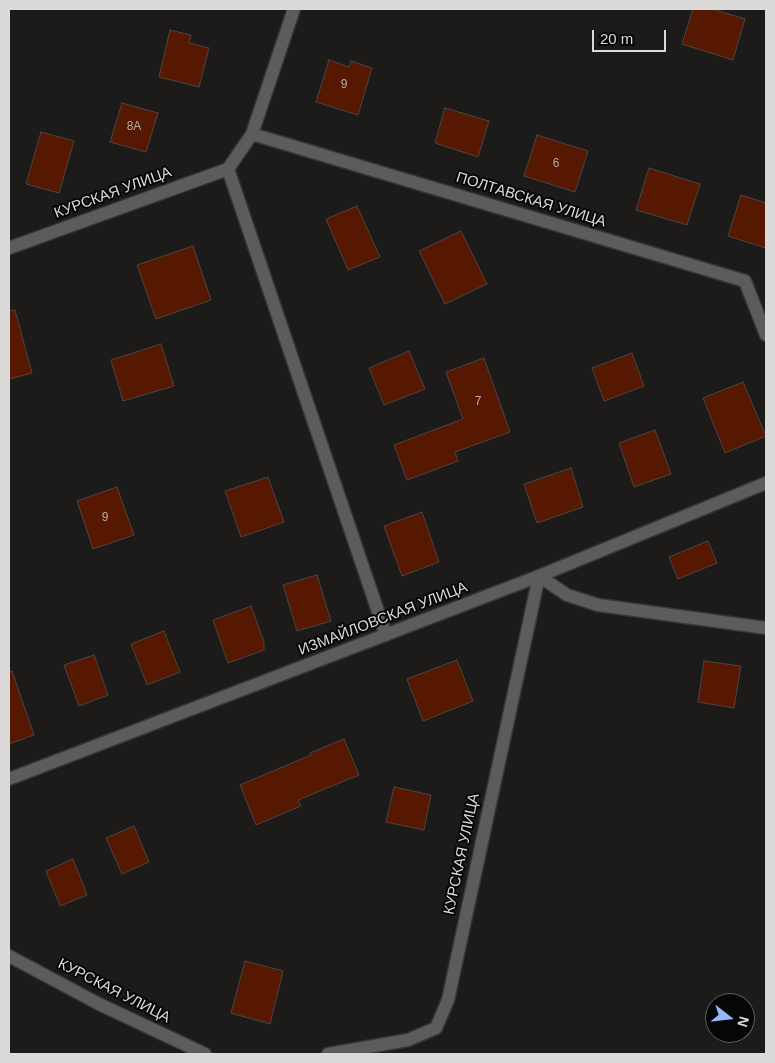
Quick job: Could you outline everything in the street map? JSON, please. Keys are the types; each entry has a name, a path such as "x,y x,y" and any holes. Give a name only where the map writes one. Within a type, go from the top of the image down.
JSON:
{"street":[{"path":"294,9 252,134 228,169 386,635"},
{"name":"ПОЛТАВСКАЯ УЛИЦА","path":"252,134 744,281 766,335"},
{"name":"КУРСКАЯ УЛИЦА","path":"9,248 228,169"},
{"name":"ИЗМАЙЛОВСКАЯ УЛИЦА","path":"9,779 539,576 766,483"},
{"path":"539,576 567,595 598,605 766,628"},
{"name":"КУРСКАЯ УЛИЦА","path":"328,1054 408,1040 436,1028 448,1000 539,576"},
{"name":"КУРСКАЯ УЛИЦА","path":"9,956 99,1004 205,1054"}],"building":[{"path":"693,9 712,9 745,19 733,60 682,44"},
{"path":"170,30 191,35 189,43 209,48 199,87 159,77"},
{"path":"329,60 349,67 351,61 372,68 358,115 316,102"},
{"path":"122,103 158,113 146,152 110,142"},
{"path":"445,108 489,121 478,157 435,143"},
{"path":"41,132 74,141 59,193 26,184"},
{"path":"537,135 588,151 575,192 524,176"},
{"path":"649,168 700,184 687,225 636,210"},
{"path":"741,195 766,203 766,248 728,236"},
{"path":"357,206 380,257 348,270 326,219"},
{"path":"461,231 487,284 445,304 419,251"},
{"path":"193,246 211,300 156,319 137,265"},
{"path":"15,310 32,373 9,379 9,311"},
{"path":"161,344 174,386 123,401 111,360"},
{"path":"409,351 425,389 384,405 369,368"},
{"path":"632,353 644,386 604,401 592,368"},
{"path":"484,358 510,432 455,452 458,461 407,480 394,445 463,419 446,372"},
{"path":"743,382 766,436 725,453 703,398"},
{"path":"655,430 671,474 634,487 619,443"},
{"path":"571,468 583,507 537,523 524,484"},
{"path":"268,477 284,522 241,537 225,491"},
{"path":"117,487 134,535 93,549 77,501"},
{"path":"422,512 439,562 402,576 384,526"},
{"path":"708,541 717,563 678,579 669,557"},
{"path":"317,575 331,621 297,631 283,585"},
{"path":"251,606 264,642 264,650 228,663 213,620"},
{"path":"164,631 180,672 147,685 131,644"},
{"path":"94,655 108,695 79,706 64,665"},
{"path":"457,660 473,701 423,721 407,679"},
{"path":"704,661 741,666 734,708 698,702"},
{"path":"12,671 34,735 9,744 9,672"},
{"path":"344,739 359,775 298,800 301,806 256,825 240,785"},
{"path":"394,787 431,795 424,830 386,822"},
{"path":"134,826 149,862 122,874 106,838"},
{"path":"73,859 87,895 60,906 46,871"},
{"path":"245,961 283,971 270,1024 231,1013"}]}
